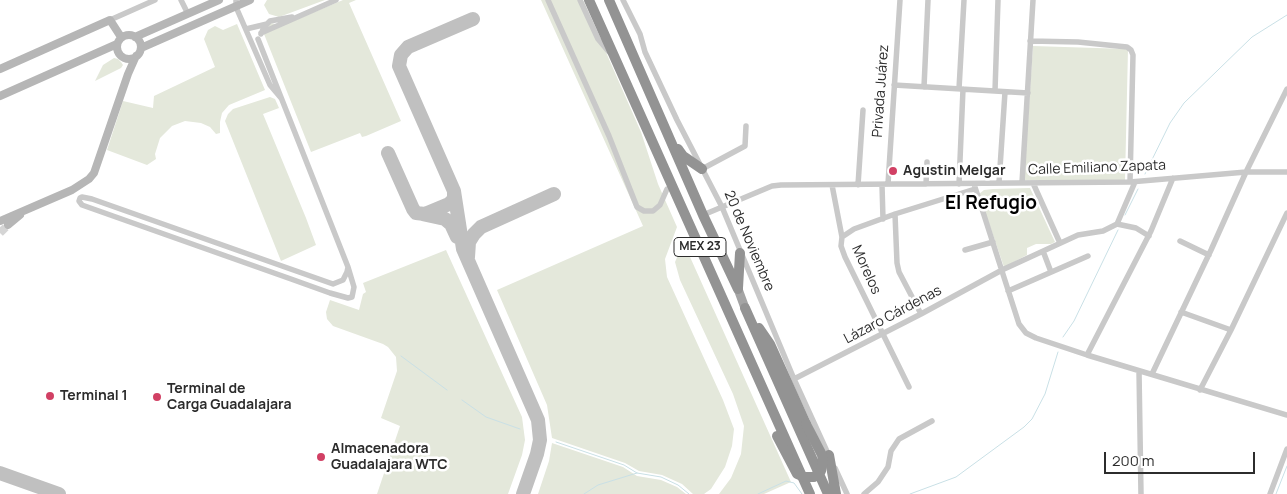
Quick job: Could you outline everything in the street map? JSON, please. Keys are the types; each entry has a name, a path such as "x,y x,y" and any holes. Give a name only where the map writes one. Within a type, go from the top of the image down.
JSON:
{"highway":[{"name":"MEX 23","path":"589,0 810,494"},
{"name":"MEX 23","path":"608,0 703,215 738,289"},
{"path":"648,130 667,189 777,436 797,474 804,478 814,477 821,471 822,455 770,344 745,308"},
{"path":"668,134 683,156 702,169"},
{"path":"738,289 740,253"},
{"name":"MEX 23","path":"745,308 828,494"},
{"path":"828,455 836,494"}],"main road":[{"name":"MEX 23","path":"738,289 745,308"}],"street":[{"path":"0,69 155,0"},
{"path":"181,0 188,14"},
{"path":"0,96 119,41 128,35 135,36 219,0"},
{"path":"0,221 72,190 89,179 94,173 128,74 141,48 236,3 250,0"},
{"path":"260,36 336,0"},
{"path":"548,0 609,136 637,207 644,211 653,211 660,205 667,189"},
{"path":"580,0 598,39 615,56"},
{"name":"20 de Noviembre","path":"623,0 640,34 645,52 722,207 794,380 847,494"},
{"name":"Privada Juárez","path":"883,219 900,0"},
{"path":"924,87 928,0"},
{"path":"959,184 964,0"},
{"path":"995,91 998,0"},
{"path":"1022,183 1034,0"},
{"path":"236,3 272,90 282,100"},
{"path":"246,29 276,20 299,16"},
{"path":"110,20 119,41 117,50 122,57 129,59 136,56"},
{"path":"253,47 266,24"},
{"path":"135,36 140,42 141,48"},
{"path":"260,36 282,100 348,267 354,287 353,296 348,298 82,205 79,200 84,197 142,216 333,284 346,276 348,267"},
{"path":"1030,41 1078,42 1127,47 1132,50 1132,182 1117,224 1136,228 1149,236"},
{"path":"894,85 1028,93"},
{"path":"1152,374 1246,172 1287,89"},
{"path":"999,183 1005,92"},
{"path":"858,185 862,110"},
{"path":"702,169 745,146 746,126"},
{"path":"926,184 927,162"},
{"name":"Calle Emiliano Zapata","path":"703,215 772,186 959,184 974,187 999,183 1132,182 1246,172 1287,172"},
{"path":"1087,355 1149,236 1173,178"},
{"path":"1032,183 1060,243"},
{"name":"Morelos","path":"832,185 842,246 852,273 909,387"},
{"path":"842,237 854,229 974,187 1019,324 1026,333 1087,355 1287,415"},
{"path":"8,225 30,208"},
{"path":"1200,390 1287,213"},
{"path":"895,214 899,272 922,314"},
{"name":"Lázaro Cárdenas","path":"794,380 1002,270 1078,235 1103,231 1117,224"},
{"path":"1180,241 1209,255"},
{"path":"965,250 993,242"},
{"path":"1043,251 1051,272"},
{"path":"1008,291 1088,256"},
{"path":"1181,312 1231,330"},
{"path":"1139,370 1141,494"},
{"path":"864,494 878,482 888,466 892,450 899,439 932,421"},
{"path":"1270,494 1287,449"}],"shaded area":[{"path":"267,0 325,0 279,17 269,14 264,5"},
{"path":"343,0 356,0 349,3 401,121 366,136 362,137 360,133 311,152 262,29 271,23 286,24"},
{"path":"541,0 583,0 641,132 658,184 677,227 665,259 667,277 723,400 734,429 732,446 725,467 711,489 704,494 693,494 682,484 662,475 639,471 625,463 552,438 547,405 497,290 643,226"},
{"path":"237,24 265,90 229,105 222,113 220,133 216,134 210,127 201,123 185,121 172,126 160,138 155,154 156,159 147,165 107,150 123,101 153,108 154,96 215,67 204,39 208,30 215,26 223,30"},
{"path":"1033,46 1128,49 1125,180 1024,180"},
{"path":"114,58 121,62 123,65 121,68 95,81 103,65"},
{"path":"270,97 275,99 279,108 263,114 316,245 281,261 225,121 233,109"},
{"path":"1030,188 1055,242 1051,244 1036,244 1027,248 1027,255 1004,267 979,194 984,190"},
{"path":"686,248 791,482 764,494 719,494 731,478 741,454 744,426 733,394 680,280 675,262 679,253"},
{"path":"446,250 522,417 525,440 522,455 508,494 377,494 400,426 381,418 397,371 396,357 383,344 333,326 327,319 326,312 330,300 359,310 363,294 366,292 363,283"},
{"path":"552,443 623,467 637,476 661,480 677,487 686,494 538,494 549,461"}],"waterway":[{"path":"1145,174 1170,123 1184,103 1252,37 1287,15"},
{"path":"1125,215 1138,189"},
{"path":"1063,337 1074,321 1118,230"},
{"path":"910,494 956,477 1024,427 1032,419 1045,394 1058,352"},
{"path":"401,356 447,390"},
{"path":"462,400 486,417 520,429"},
{"path":"556,442 624,465 637,473 661,477 678,485 689,494"},
{"path":"1276,494 1287,466"},
{"path":"584,494 598,485 637,473"},
{"path":"758,494 786,481 794,483 802,494"}],"taxiway":[{"path":"473,19 408,47 401,55 399,66 454,191 463,249 538,420 540,440 523,494"},
{"path":"388,153 416,213 425,214 449,204 454,199 454,191"},
{"path":"468,257 469,242 481,227 554,194"},
{"path":"422,214 445,219 451,224 457,237"},
{"path":"0,473 59,494"}],"tunnel":[{"path":"0,233 8,225"}],"place":[{"name":"Agustin Melgar","path":"893,171"},
{"name":"Terminal 1","path":"50,396"},
{"name":"Terminal de Carga Guadalajara","path":"157,397"},
{"name":"Almacenadora Guadalajara WTC","path":"321,457"}],"district":[{"name":"El Refugio","path":"991,204"}]}
